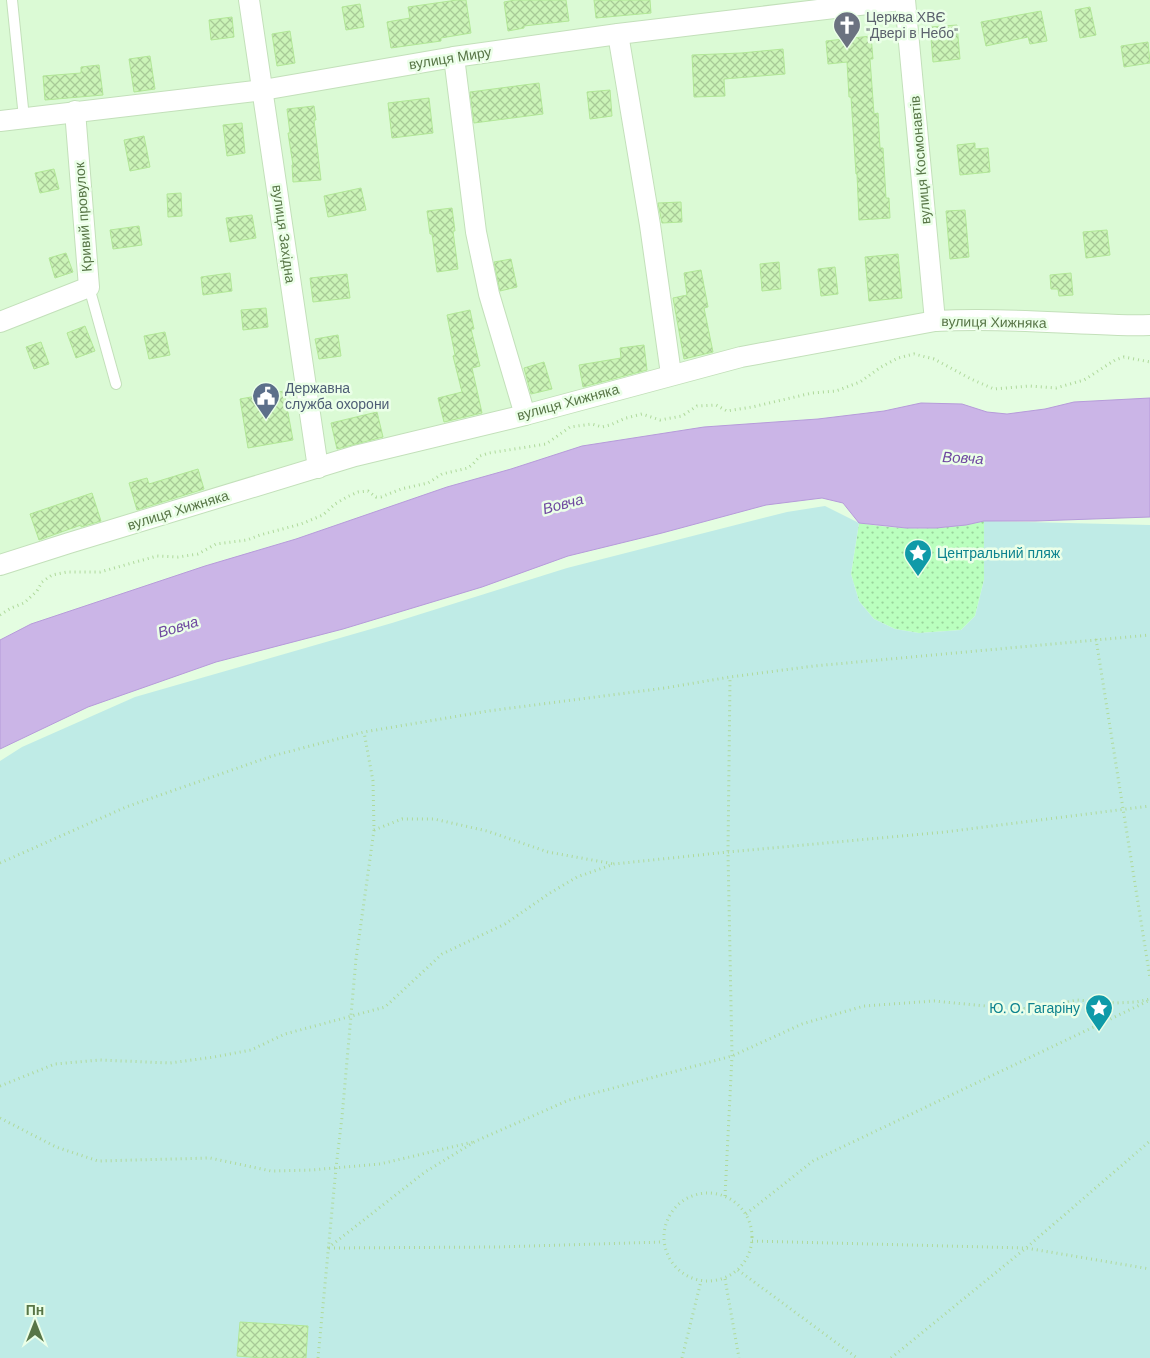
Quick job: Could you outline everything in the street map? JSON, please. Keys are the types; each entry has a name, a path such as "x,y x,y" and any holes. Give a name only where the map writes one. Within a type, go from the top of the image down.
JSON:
{"street":[{"name":"вулиця Західна","path":"249,0 318,468"},
{"name":"вулиця Миру","path":"0,121 263,90 454,57 618,34 901,0"},
{"name":"вулиця Космонавтів","path":"905,0 935,320"},
{"path":"618,34 650,225 671,374"},
{"path":"454,57 476,232 489,294 524,415"},
{"name":"Кривий провулок","path":"0,322 88,287 75,111"},
{"name":"вулиця Хижняка","path":"0,565 355,456 524,415 741,356 935,320 964,319 1150,325"}],"lane":[{"path":"12,0 24,118"},
{"path":"88,287 116,384"}],"path":[{"path":"0,615 24,603 37,591 42,582 52,576 67,572 100,572 158,556 178,557 198,554 216,544 247,540 301,524 323,515 335,504 358,492 368,491 376,497 381,497 401,489 428,483 442,474 468,468 480,456 489,453 546,444 570,427 592,424 602,427 642,414 660,420 682,416 697,406 716,405 727,411 812,393 836,391 860,382 881,366 898,358 914,354 934,359 994,389 1030,386 1056,388 1084,380 1115,360 1124,357 1150,362"},
{"path":"0,864 126,806 272,756 364,732 488,710 665,688 814,666 1150,635"},
{"path":"1096,639 1150,978"},
{"path":"725,1196 732,1056 728,852 730,677"},
{"path":"318,1358 356,959 374,830 373,781 364,732"},
{"path":"0,1086 55,1064 100,1060 170,1063 251,1050 285,1034 384,1007 442,954 505,924 577,877 614,864 945,832 1150,806"},
{"path":"374,830 402,819 434,819 487,831 548,852 614,864"},
{"path":"328,1248 425,1172 476,1141 569,1100 732,1056 802,1024 864,1006 934,1001 1032,1009 1077,1000 1116,1003 1150,1000"},
{"path":"746,1214 813,1161 1150,1000"},
{"path":"0,1118 56,1148 98,1161 210,1158 270,1170 311,1170 380,1164 476,1141"},
{"path":"891,1358 1026,1248 1150,1141"},
{"path":"710,1193 725,1196 737,1204 746,1214 751,1227 752,1241 750,1252 738,1270 725,1279 710,1282 694,1280 683,1274 673,1265 666,1254 663,1242 664,1226 670,1213 681,1201 695,1194 710,1193"},
{"path":"752,1241 1026,1248 1150,1269"},
{"path":"328,1248 497,1247 663,1242"},
{"path":"738,1270 857,1358"},
{"path":"725,1279 739,1358"},
{"path":"682,1358 702,1281"}],"shaded area":[{"path":"0,0 1150,0 1150,325 935,321 671,374 0,565"},
{"path":"825,506 859,523 851,574 859,601 874,619 895,629 919,633 961,630 975,616 984,580 984,521 1150,525 1150,1358 0,1358 0,761 22,747 135,697 392,623 567,568 787,512"}],"sand":[{"name":"Центральний пляж","path":"984,521 984,580 975,616 961,630 919,633 895,629 874,619 859,601 851,574 859,523 890,527 937,528"}],"water":[{"name":"Вовча","path":"1150,398 1150,517 984,521 936,528 906,528 859,523 843,503 822,498 766,505 568,556 482,587 343,629 216,662 88,707 0,749 0,640 31,624 205,566 296,539 447,487 582,446 704,427 818,419 884,411 921,403 962,404 987,412 1007,414 1045,409 1074,402"}],"building":[{"path":"466,0 471,33 441,38 441,41 391,48 387,22 410,18 408,7"},
{"path":"515,0 566,0 569,21 524,26 524,28 508,31 504,2"},
{"path":"594,0 650,0 651,13 596,18"},
{"path":"360,4 364,27 346,30 342,7"},
{"path":"1090,7 1096,35 1080,38 1075,10"},
{"path":"1041,11 1047,41 1030,44 1028,37 986,46 981,22"},
{"path":"232,17 234,37 211,40 209,20"},
{"path":"957,25 960,59 933,62 930,27"},
{"path":"290,31 295,63 277,66 272,34"},
{"path":"871,36 873,59 870,59 874,114 878,113 880,148 883,148 886,198 889,198 890,218 859,220 847,62 828,64 826,41"},
{"path":"1148,42 1150,63 1124,67 1121,46"},
{"path":"783,49 785,74 724,79 725,96 694,97 692,55"},
{"path":"150,56 155,89 134,92 129,59"},
{"path":"99,65 103,95 45,100 43,76 81,73 81,67"},
{"path":"539,83 543,114 474,123 470,92"},
{"path":"610,90 612,116 590,119 587,92"},
{"path":"429,98 433,133 392,138 388,103"},
{"path":"314,106 321,180 293,182 287,109"},
{"path":"242,123 245,153 227,156 223,125"},
{"path":"144,136 150,167 130,171 124,140"},
{"path":"975,143 975,149 988,148 990,172 960,175 957,145"},
{"path":"54,169 59,189 40,193 35,173"},
{"path":"361,188 366,210 328,217 324,196"},
{"path":"181,193 182,216 168,217 167,194"},
{"path":"681,202 682,222 662,223 658,203"},
{"path":"452,208 458,269 437,272 427,211"},
{"path":"965,210 969,257 950,259 946,211"},
{"path":"252,215 256,238 230,242 226,218"},
{"path":"139,226 142,245 113,249 110,230"},
{"path":"1107,230 1110,255 1086,258 1083,232"},
{"path":"66,253 73,272 55,278 49,258"},
{"path":"898,254 902,298 869,301 865,257"},
{"path":"511,259 517,287 500,291 494,262"},
{"path":"779,262 781,289 762,291 760,264"},
{"path":"835,267 838,294 821,296 818,269"},
{"path":"701,270 708,307 704,308 713,352 684,359 673,298 687,295 684,273"},
{"path":"230,273 232,291 203,295 201,277"},
{"path":"1071,273 1073,295 1059,296 1058,289 1051,289 1050,275"},
{"path":"347,274 350,298 313,302 310,278"},
{"path":"266,308 268,327 243,330 241,310"},
{"path":"470,310 474,329 471,329 480,366 472,368 482,413 444,422 438,398 462,392 453,356 455,355 447,315"},
{"path":"85,326 95,351 76,358 67,333"},
{"path":"165,332 170,355 149,359 144,336"},
{"path":"338,335 341,356 319,359 315,339"},
{"path":"41,342 49,364 34,369 26,347"},
{"path":"644,345 647,370 583,387 579,365 621,358 620,348"},
{"path":"544,362 552,389 531,394 524,368"},
{"name":"Державна служба охорони","path":"284,391 293,440 248,448 240,399"},
{"path":"377,412 383,437 337,449 331,423"},
{"path":"198,469 204,489 137,510 129,483 147,478 149,484"},
{"path":"92,493 101,521 81,527 81,525 39,540 30,514"},
{"path":"240,1322 308,1326 306,1358 237,1356"}],"place":[{"name":"Церква ХВЄ \"Двері в Небо\"","path":"847,49"},
{"name":"Державна служба охорони","path":"266,420"},
{"name":"Центральний пляж","path":"918,577"},
{"name":"Ю. О. Гагаріну","path":"1099,1032"}]}
